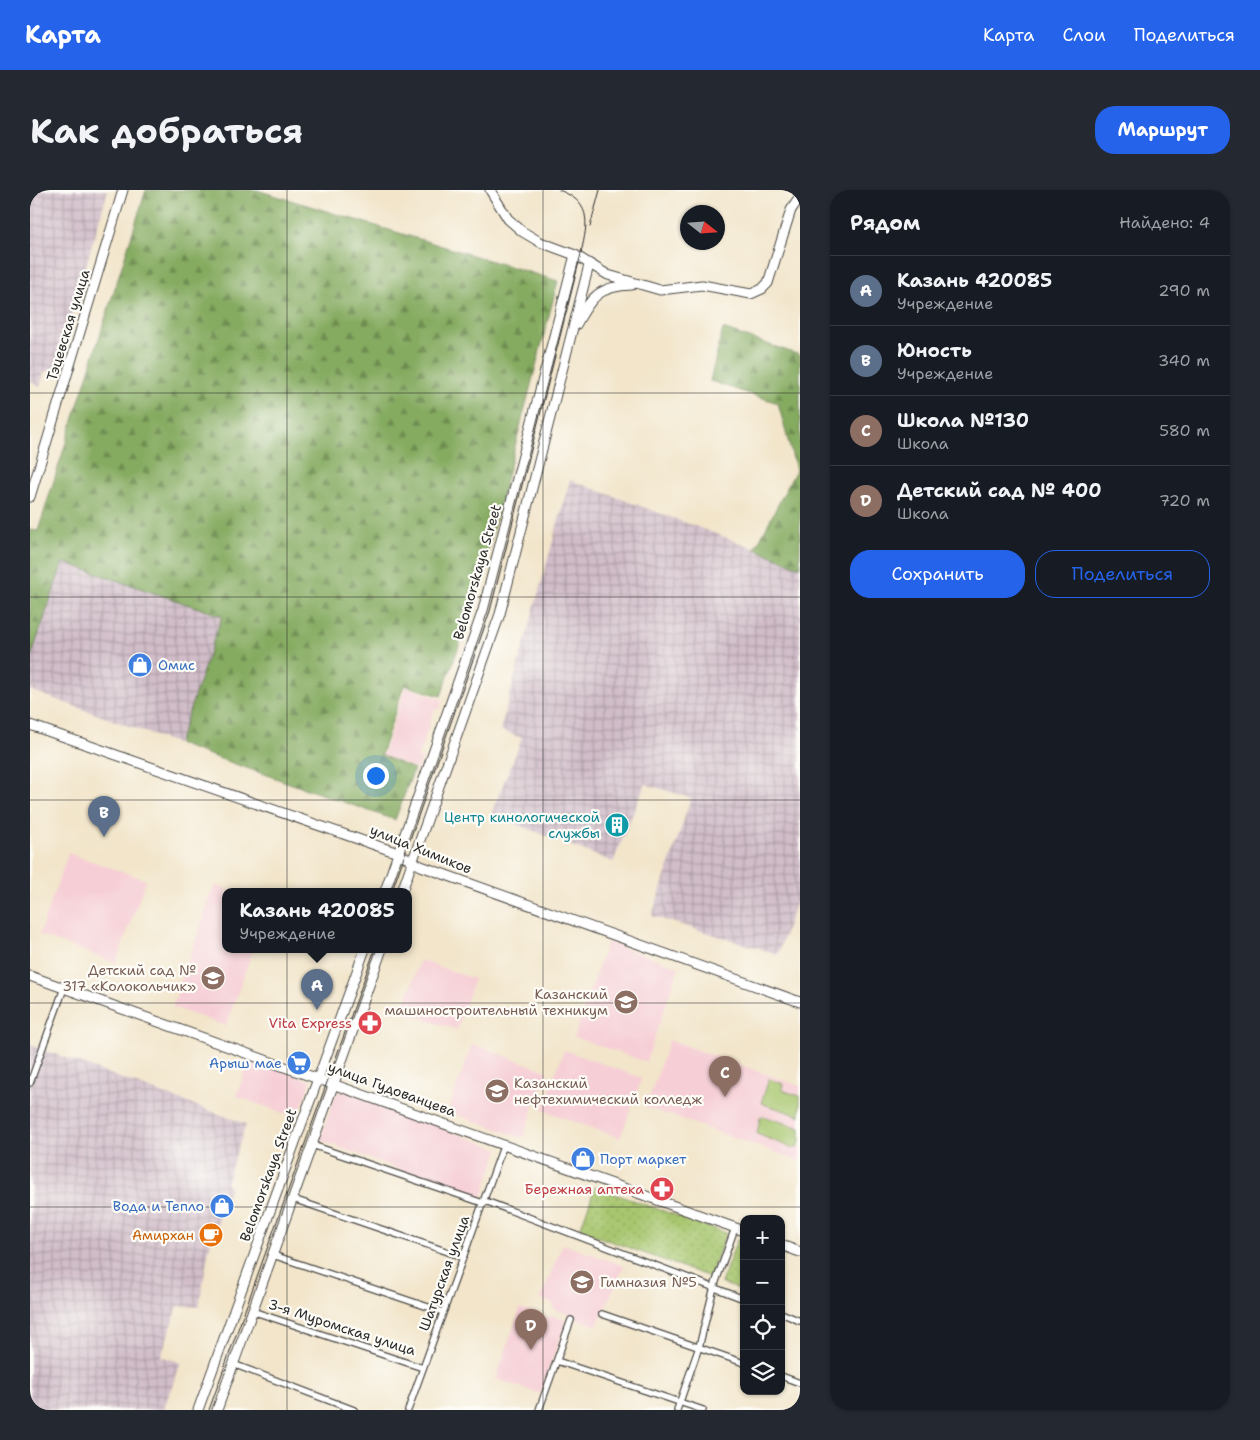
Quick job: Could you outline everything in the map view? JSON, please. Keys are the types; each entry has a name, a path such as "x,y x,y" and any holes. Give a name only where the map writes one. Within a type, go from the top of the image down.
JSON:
{"main road":[{"name":"Тэцевская улица","path":"30,497 123,190"},
{"path":"490,190 508,219 523,232 540,242 574,255 608,275 660,290 711,285 744,294 757,292 768,283 791,210 799,198"},
{"name":"Belomorskaya Street","path":"386,888 483,610 574,255"},
{"path":"403,888 500,614 589,265"},
{"path":"570,337 589,302 601,291 614,286 642,285"},
{"path":"483,610 500,614"},
{"name":"улица Химиков","path":"30,725 398,853 412,862 800,1002"},
{"name":"Belomorskaya Street","path":"198,1410 364,953"},
{"path":"217,1410 381,953"},
{"name":"улица Гудованцева","path":"30,976 504,1144 740,1230"},
{"path":"785,1246 800,1252"},
{"path":"230,1321 246,1327"}],"street":[{"path":"30,1084 64,988"},
{"name":"Шатурская улица","path":"408,1410 504,1144"},
{"path":"312,1145 482,1203 488,1202 740,1297"},
{"path":"292,1199 463,1257"},
{"path":"677,1410 699,1347 714,1287 734,1228"},
{"path":"272,1255 443,1312"},
{"name":"3-я Муромская улица","path":"252,1311 423,1368"},
{"path":"602,1314 740,1362"},
{"path":"785,1314 800,1320"},
{"path":"539,1410 571,1320"},
{"path":"557,1361 703,1410"},
{"path":"233,1364 354,1410"},
{"path":"785,1377 800,1383"}],"shaded area":[{"path":"30,190 108,190 56,369 44,372 40,387 30,381"},
{"path":"570,480 800,565 800,890 778,954 652,916 691,798 645,784 613,862 491,814 522,738 500,730"},
{"path":"63,562 222,616 178,744 30,690 30,660"},
{"path":"406,687 441,699 441,708 434,710 418,757 422,761 417,769 383,755"},
{"path":"68,853 146,880 116,963 39,935"},
{"name":"Детский сад № 317 «Колокольчик»","path":"215,885 224,888 222,888 222,953 252,953 226,1026 172,1007"},
{"name":"Казанский машиностроительный техникум","path":"607,942 679,967 646,1062 574,1037"},
{"path":"420,960 474,979 457,1030 402,1012"},
{"path":"669,1040 800,1086 800,1161 646,1107"},
{"name":"Казанский нефтехимический колледж","path":"472,1044 547,1071 523,1138 448,1112"},
{"path":"30,1045 246,1124 226,1183 230,1187 209,1248 199,1307 178,1306 161,1356 181,1363 163,1410 30,1410"},
{"path":"564,1050 642,1078 620,1138 542,1110"},
{"path":"250,1059 311,1081 297,1118 236,1096"},
{"path":"340,1090 499,1149 481,1200 320,1140 336,1094"},
{"name":"Гимназия №5","path":"563,1244 624,1266 597,1326 554,1309 553,1303 540,1299"},
{"path":"520,1308 548,1318 551,1315 566,1321 540,1394 496,1379"}],"green space":[{"path":"146,190 257,190 558,281 474,604 441,696 404,685 381,755 414,769 395,820 178,744 222,616 63,562 30,660 30,530 38,531"},
{"path":"723,329 800,355 800,567 755,549 796,470 778,403 710,381"},
{"path":"769,1079 783,1084 782,1090 800,1096 800,1116 761,1103"},
{"path":"763,1116 800,1128 800,1142 797,1148 792,1148 757,1134 760,1118"},
{"path":"595,1187 726,1233 710,1277 580,1230"},
{"path":"737,1240 740,1241 740,1290 721,1283"}],"tram line":[{"path":"393,888 490,611 580,258 586,218 579,202 559,190"},
{"path":"590,227 600,190"},
{"path":"209,1410 374,953"}],"place":[{"name":"Омис","path":"140,665"},
{"name":"Центр кинологической службы","path":"617,825"},
{"name":"Юность","path":"104,837"},
{"name":"Детский сад № 317 «Колокольчик»","path":"213,978"},
{"name":"Казанский машиностроительный техникум","path":"626,1002"},
{"name":"Казань 420085","path":"317,1010"},
{"name":"Vita Express","path":"370,1023"},
{"name":"Арыш мае","path":"299,1063"},
{"name":"Казанский нефтехимический колледж","path":"497,1091"},
{"name":"Школа №130","path":"725,1097"},
{"name":"Порт маркет","path":"583,1159"},
{"name":"Бережная аптека","path":"662,1189"},
{"name":"Вода и Тепло","path":"222,1206"},
{"name":"Амирхан","path":"211,1235"},
{"name":"Гимназия №5","path":"582,1282"},
{"name":"Детский сад № 400","path":"531,1350"}]}
